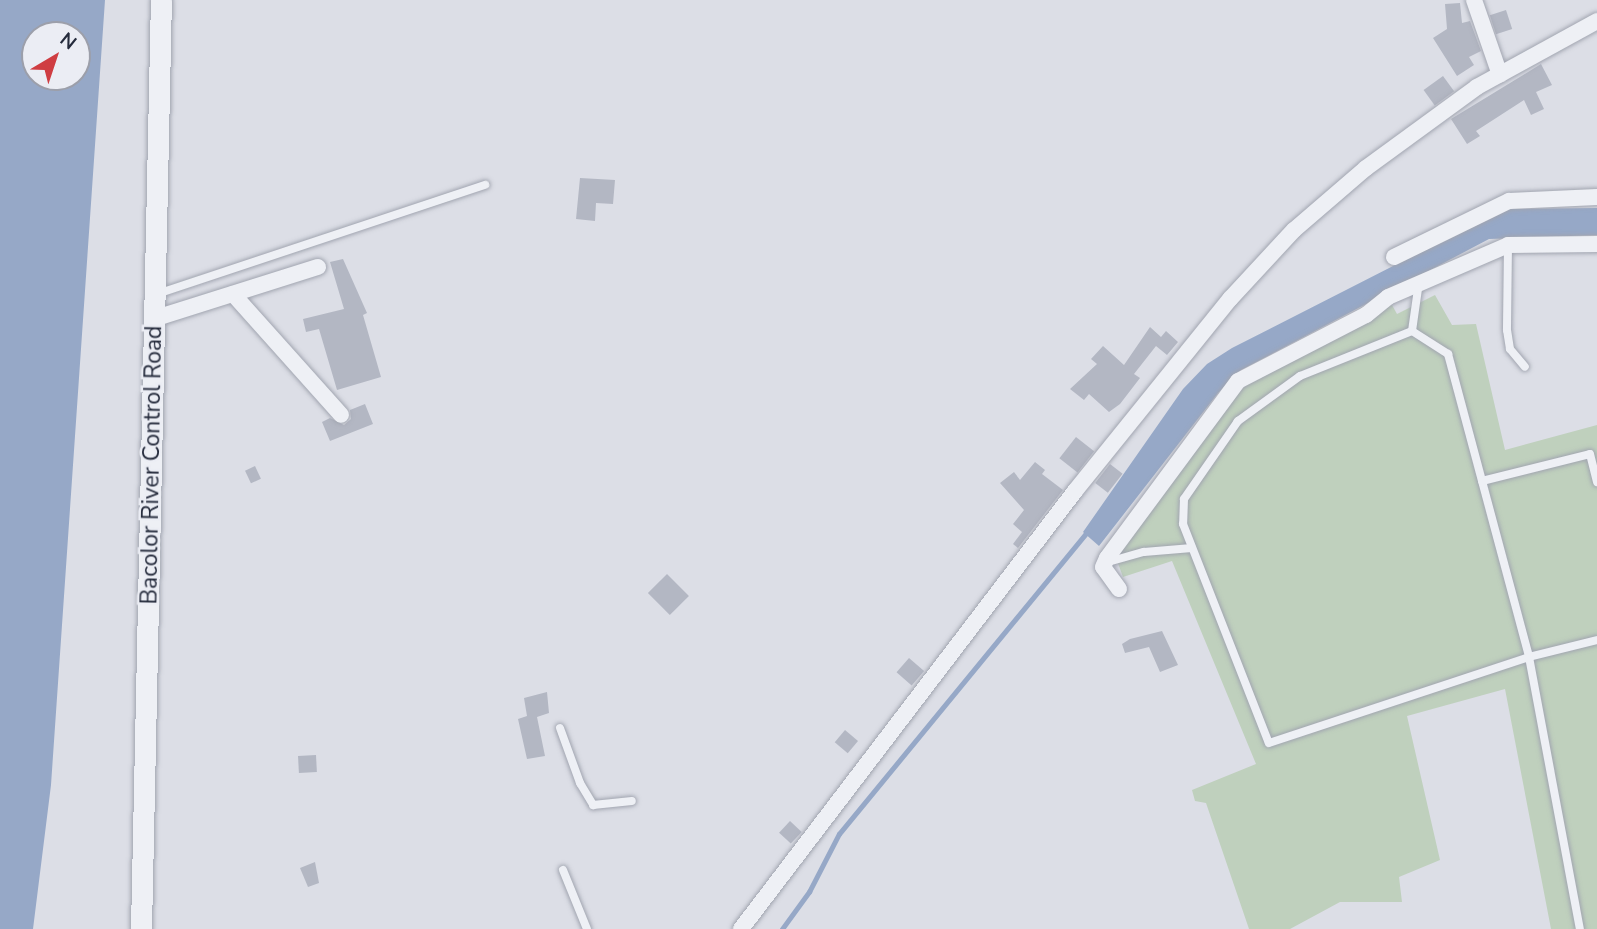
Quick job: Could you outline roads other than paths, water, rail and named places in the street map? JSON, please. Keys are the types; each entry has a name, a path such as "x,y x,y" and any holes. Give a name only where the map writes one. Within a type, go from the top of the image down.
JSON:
{"street":[{"name":"Bacolor River Control Road","path":"141,929 161,0"},
{"path":"1474,0 1500,75"},
{"path":"741,929 1075,491 1230,299 1294,230 1366,168 1477,87 1597,21"},
{"path":"1394,257 1509,201 1597,197"},
{"path":"1119,589 1105,563 1238,381 1348,325 1419,282 1508,245 1597,244"},
{"path":"153,319 318,267"},
{"path":"233,294 291,354 341,415"}],"lane":[{"path":"154,295 485,185"},
{"path":"1508,245 1507,330 1510,349 1525,367"},
{"path":"1412,331 1419,282"},
{"path":"1412,331 1448,354 1529,657 1580,929"},
{"path":"1412,331 1300,376 1238,421 1184,499 1183,524 1269,743 1529,657 1597,640"},
{"path":"1482,481 1590,454 1597,482"},
{"path":"1105,563 1144,552 1192,548"},
{"path":"560,728 579,783 593,805 632,801"},
{"path":"563,870 587,929"}],"water":[{"path":"0,0 105,0 51,785 33,929 0,929"},
{"path":"1597,208 1597,235 1489,239 1241,370 1218,393 1099,546 1083,532 1183,389 1207,364 1232,348 1505,209"}],"waterway":[{"path":"782,929 809,892 839,834 1089,530"}]}
